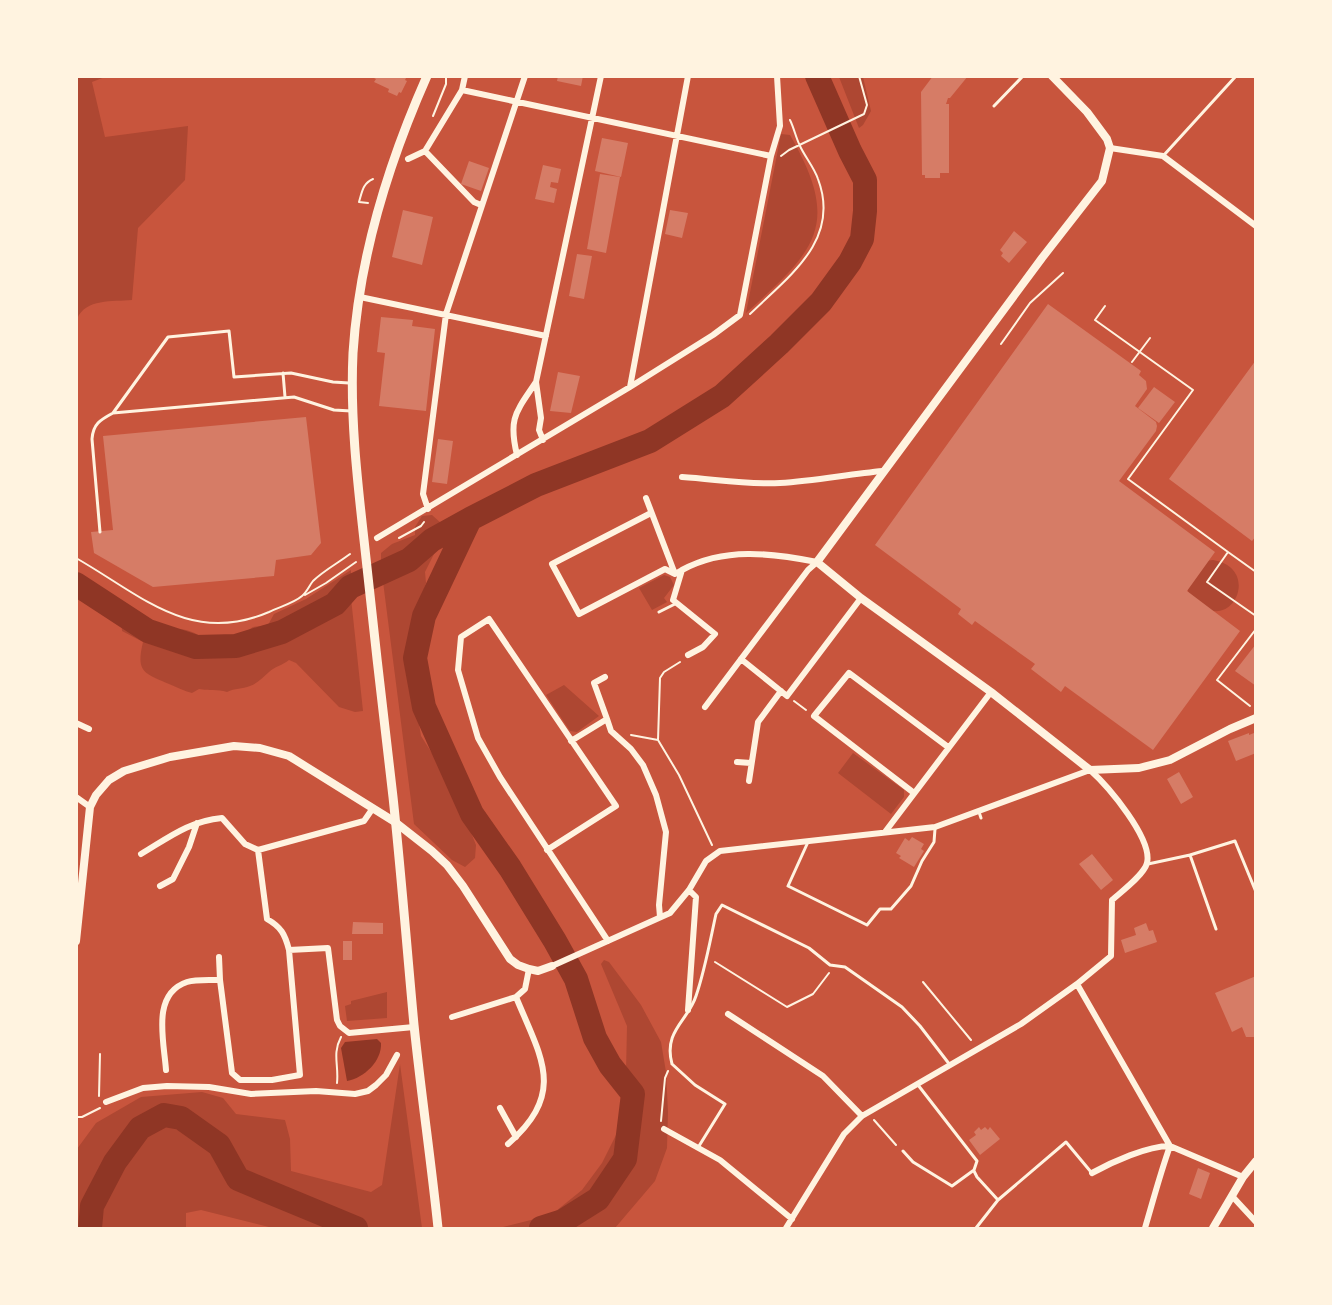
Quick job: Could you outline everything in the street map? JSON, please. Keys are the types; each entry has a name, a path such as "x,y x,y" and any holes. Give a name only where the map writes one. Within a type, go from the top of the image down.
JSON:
{"highway":[{"path":"427,76 406,123 383,188 371,235 353,353 353,411 355,455 395,822 414,1027 438,1228"}],"main road":[{"path":"1213,1228 1243,1177 1256,1161"}],"street":[{"path":"408,159 425,151 462,90 465,76"},
{"path":"428,509 423,494 446,314 525,76"},
{"path":"543,440 539,430 541,418 536,382 601,76"},
{"path":"630,387 688,76"},
{"path":"376,538 630,387 713,335 740,315 780,126 777,76"},
{"path":"705,707 808,570 817,562 1102,182 1110,148 1101,129 1052,76"},
{"path":"462,90 774,157"},
{"path":"1110,148 1163,156 1256,226"},
{"path":"425,151 474,202 481,205"},
{"path":"360,297 546,336"},
{"path":"517,455 512,436 515,414 536,382"},
{"path":"682,477 737,483 779,483 883,471"},
{"path":"646,498 679,572 673,600 715,634 703,647 688,655"},
{"path":"651,513 552,564 579,614 664,569 679,572 706,560 726,555 763,554 817,562 861,598 991,692 1105,783 1148,850 1147,864 1143,871 1112,900 1111,956 1077,984 1021,1024 865,1115 843,1134 786,1228"},
{"path":"748,781 758,722 784,694 861,598"},
{"path":"548,850 616,806 489,619 461,637 458,670 478,738 500,777 548,850 608,941"},
{"path":"741,659 784,694"},
{"path":"914,793 814,716 849,673 948,747"},
{"path":"605,677 594,683 611,731 631,749 643,765 656,795 666,832 658,905 660,917"},
{"path":"885,832 991,692"},
{"path":"76,941 90,807 96,795 109,780 124,771 170,757 234,746 260,748 289,756 395,822 447,865 510,959 518,965 538,971 670,913 689,890 700,869 716,853 935,827 980,815 1090,770 1139,768 1170,760 1256,718"},
{"path":"571,741 607,719"},
{"path":"77,724 89,729"},
{"path":"738,762 751,764"},
{"path":"76,797 90,807"},
{"path":"141,854 203,820 222,818 245,844 258,850 364,820 373,808"},
{"path":"160,886 173,879 189,847 197,823"},
{"path":"219,957 232,1073 240,1080 272,1080 300,1075 289,950 285,935 279,926 267,919 258,850"},
{"path":"688,1010 696,897 689,890"},
{"path":"289,950 328,948 337,1020 340,1026 349,1033 414,1027"},
{"path":"452,1017 516,997 525,989 529,969"},
{"path":"166,1070 162,1013 166,999 173,990 188,981 220,980"},
{"path":"1077,984 1170,1146"},
{"path":"508,1144 536,1114 544,1092 543,1063 516,997"},
{"path":"728,1014 823,1076 865,1115"},
{"path":"106,1102 143,1088 167,1086 209,1087 250,1094 333,1092 349,1094 368,1091 386,1075 397,1055"},
{"path":"272,1080 273,1092"},
{"path":"500,1108 516,1137"},
{"path":"664,1129 699,1146 734,1170 792,1219"},
{"path":"1092,1173 1106,1165 1158,1146 1170,1146 1243,1177"},
{"path":"1144,1228 1156,1194 1156,1184 1170,1146"},
{"path":"1232,1196 1256,1222"}],"lane":[{"path":"994,106 1023,76"},
{"path":"1163,156 1236,76"},
{"path":"100,532 92,435 97,423 113,413 168,337 229,331 234,377 283,373 299,374 333,382 353,383"},
{"path":"283,373 285,398"},
{"path":"113,413 294,397 334,410 353,411"},
{"path":"659,612 676,603"},
{"path":"808,842 788,886 867,925 880,909 891,909 911,886 922,861 934,842 935,827"},
{"path":"1147,864 1190,855 1235,841 1256,892"},
{"path":"1190,855 1216,929"},
{"path":"699,1146 725,1104 695,1085 672,1064 670,1045 676,1029 696,999 716,914 722,905 809,948 830,965 844,967 902,1007 950,1065"},
{"path":"903,1151 913,1162 952,1186 974,1170 977,1161 918,1085"},
{"path":"976,1228 998,1200 1066,1142 1092,1173"},
{"path":"974,1170 977,1177 998,1200"}],"path":[{"path":"430,125 446,84 446,76"},
{"path":"774,157 864,114 866,110 859,76"},
{"path":"740,315 747,317 789,276 813,246 822,228 823,200 818,178 800,145"},
{"path":"368,203 359,202 367,181 373,179"},
{"path":"1001,344 1030,303 1063,273"},
{"path":"1105,306 1095,320 1193,390 1128,480 1256,572"},
{"path":"1132,362 1150,338"},
{"path":"1228,552 1207,582 1256,616"},
{"path":"303,596 314,580 350,554"},
{"path":"76,558 164,611 201,623 239,622 256,617 303,596 326,583 351,564 366,559"},
{"path":"1250,706 1218,680 1256,629"},
{"path":"688,655 664,672 660,678 658,740 679,775 716,853"},
{"path":"784,694 814,716"},
{"path":"611,731 658,740"},
{"path":"715,962 787,1007 813,994 834,966"},
{"path":"923,982 978,1050"},
{"path":"333,1092 338,1082 335,1049 342,1036"},
{"path":"98,1110 100,1054"},
{"path":"664,1129 661,1125 665,1078 672,1064"},
{"path":"76,1117 82,1118 98,1110 106,1102"},
{"path":"865,1115 903,1151"}],"shaded area":[{"path":"77,76 105,77 92,82 105,137 188,126 185,180 138,228 132,300 93,304 81,312 77,319"},
{"path":"839,77 863,77 871,111 859,128"},
{"path":"781,134 790,135 806,166 815,192 817,214 814,234 804,253 790,271 746,313"},
{"path":"432,515 442,524 443,536 425,572 426,583 410,630 409,664 421,736 447,777 476,845 475,858 465,867 452,860 414,824 381,566 381,553 392,544 415,535 415,527 422,516"},
{"path":"1213,560 1228,565 1236,574 1239,585 1232,604 1223,610 1213,611 1190,596 1187,587 1205,561"},
{"path":"351,570 351,598 363,711 355,712 339,707 296,663 289,660 247,687 227,692 199,689 192,693 148,674 141,666 140,660 143,642 122,631 121,616 187,630 204,639 244,633 253,627 268,625 274,614 306,599"},
{"path":"664,575 670,577 674,585 664,598 667,602 652,610 639,588"},
{"path":"564,685 599,716 577,732 570,731 546,695"},
{"path":"853,753 904,790 904,797 891,814 838,773"},
{"path":"604,960 609,962 641,1005 661,1042 666,1072 667,1148 655,1181 615,1228 499,1228 539,1218 556,1211 582,1190 602,1163 619,1129 626,1072 627,1026 601,964"},
{"path":"387,992 387,1018 347,1021 345,1006 351,1004 351,1001"},
{"path":"377,1039 381,1043 381,1050 371,1068 347,1081 341,1048 345,1042"},
{"path":"400,1064 422,1228 273,1228 201,1210 186,1213 186,1228 77,1228 77,1149 96,1123 141,1097 202,1092 223,1098 236,1114 285,1120 290,1139 291,1171 371,1192 382,1185"}],"building":[{"path":"370,76 407,76 405,80 407,81 397,96 388,92 389,89 374,82 376,79"},
{"path":"558,76 583,76 581,86 557,81"},
{"path":"933,76 968,76 948,98 946,104 949,104 949,173 940,173 940,178 925,178 925,175 922,175 921,92"},
{"path":"602,138 628,143 621,177 595,171"},
{"path":"469,161 489,168 481,191 461,184"},
{"path":"543,165 561,169 558,183 551,182 550,187 557,189 554,203 535,199"},
{"path":"600,174 620,177 606,253 587,249"},
{"path":"403,210 433,217 422,265 392,257"},
{"path":"670,210 688,213 682,238 665,234"},
{"path":"1014,231 1027,242 1009,263 1001,256 1003,253 1000,250"},
{"path":"577,254 592,256 584,299 569,296"},
{"path":"1048,304 1141,371 1139,375 1146,381 1147,389 1135,406 1156,422 1156,431 1119,481 1215,552 1187,591 1240,631 1153,750 1065,686 1061,692 1031,669 1035,664 975,621 972,625 958,614 961,609 875,545"},
{"path":"381,317 413,320 412,326 435,329 426,411 379,406 385,353 377,352"},
{"path":"1256,360 1256,536 1252,541 1169,479"},
{"path":"558,372 580,376 571,413 550,411"},
{"path":"1154,387 1175,402 1159,423 1138,408"},
{"path":"306,417 321,543 311,555 276,560 274,576 153,587 94,553 91,532 113,530 103,436"},
{"path":"438,439 453,441 447,484 432,482"},
{"path":"1256,644 1256,686 1235,671"},
{"path":"1249,733 1249,735 1254,733 1256,736 1256,753 1236,761 1228,741"},
{"path":"1179,772 1193,797 1181,804 1167,779"},
{"path":"912,837 924,844 921,849 924,851 914,867 899,858 901,856 896,853 905,838 909,841"},
{"path":"1092,854 1113,880 1101,890 1079,864"},
{"path":"353,922 383,923 383,934 352,934"},
{"path":"1146,923 1149,931 1153,930 1157,942 1125,953 1121,940 1136,935 1134,928"},
{"path":"343,941 352,941 352,960 343,960"},
{"path":"1256,976 1256,1037 1246,1037 1242,1027 1232,1032 1215,993"},
{"path":"979,1127 981,1130 985,1127 988,1130 990,1127 1000,1139 980,1155 969,1140 976,1135 974,1132"},
{"path":"1198,1168 1210,1173 1201,1199 1189,1194"}],"waterway":[{"path":"76,584 148,631 196,647 236,646 282,632 335,604 350,587 409,560 432,540 470,519 536,485 650,441 722,396 821,302 850,262 862,239 865,180 817,76"},
{"path":"470,519 424,616 415,658 424,707 472,814 510,868 555,941 576,979 595,1038 610,1065 633,1094 625,1159 598,1199 563,1221 541,1228"},
{"path":"90,1228 92,1206 115,1162 140,1128 164,1115 181,1118 219,1145 238,1179 356,1228"}]}
